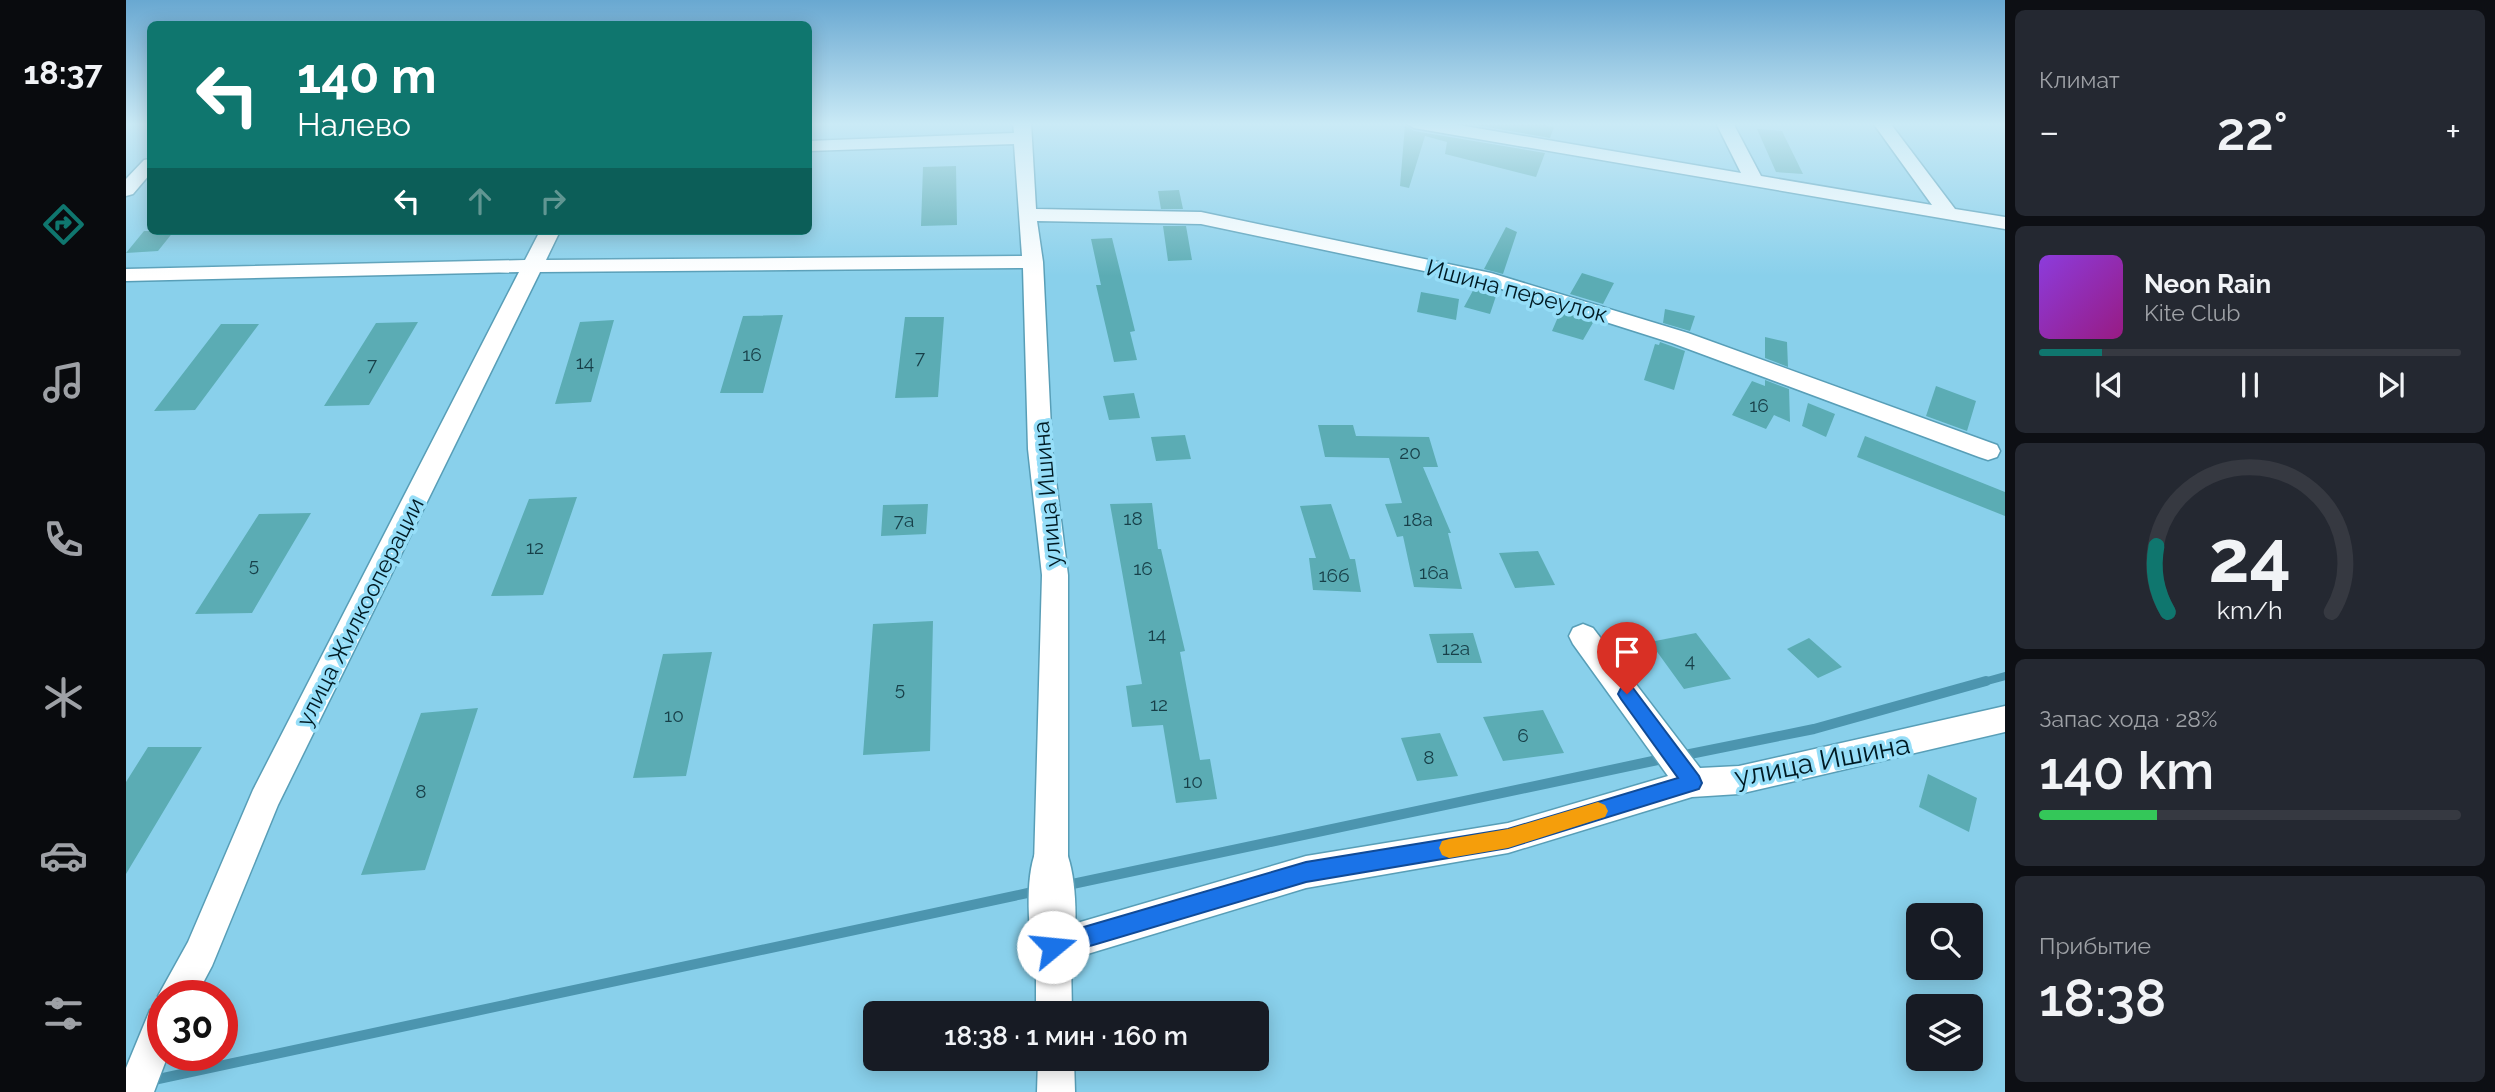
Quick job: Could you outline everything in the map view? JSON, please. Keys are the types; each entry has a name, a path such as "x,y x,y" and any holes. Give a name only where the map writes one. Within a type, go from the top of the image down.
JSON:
{"street":[{"path":"126,190 139,174"},
{"name":"улица Ишина","path":"1025,174 1033,262 1040,449 1055,575 1051,865"},
{"path":"1718,174 2005,223"},
{"path":"1751,174 1754,180"},
{"path":"1921,174 1948,213"},
{"name":"Ишина переулок","path":"1027,215 1201,218 1490,279 1680,338 1988,452"},
{"name":"улица Жилкооперации","path":"185,980 200,954 264,800 548,235"},
{"path":"126,275 533,265 1033,262"},
{"path":"1583,636 1657,732 1692,783"},
{"name":"улица Ишина","path":"1053,947 1306,872 1508,838 1692,783 1739,780 2005,719"},
{"path":"1051,865 1054,1001"},
{"path":"135,1092 147,1062"},
{"path":"1056,1071 1056,1092"}],"building":[{"path":"923,174 956,174 957,225 921,226"},
{"path":"1401,174 1413,174 1409,188 1400,186"},
{"path":"1179,190 1183,209 1161,209 1158,191"},
{"path":"1163,226 1186,226 1192,260 1168,261"},
{"path":"1506,227 1517,232 1503,274 1484,269"},
{"path":"144,231 147,231 147,235 171,235 158,251 126,253"},
{"path":"1112,238 1135,331 1130,332 1137,360 1114,362 1096,285 1101,285 1091,239"},
{"path":"1582,273 1614,283 1603,304 1570,294"},
{"path":"1476,285 1498,290 1490,314 1464,307"},
{"path":"1421,292 1459,299 1456,320 1417,312"},
{"path":"1665,309 1695,316 1690,331 1663,323"},
{"path":"1561,310 1594,321 1583,340 1552,331"},
{"path":"783,315 763,393 720,393 743,316"},
{"path":"905,317 944,317 938,397 895,398"},
{"path":"614,320 591,402 555,404 580,322"},
{"path":"418,322 369,405 324,406 376,323"},
{"path":"221,324 259,324 195,410 154,411"},
{"path":"1765,337 1787,342 1788,367 1765,358"},
{"path":"1660,342 1685,351 1674,390 1644,380 1655,344 1659,345"},
{"path":"1765,380 1789,389 1790,422 1774,415 1766,429 1732,415 1752,381 1765,386"},
{"path":"1936,386 1976,401 1967,431 1926,416"},
{"path":"1134,393 1140,418 1109,420 1103,396"},
{"path":"1808,403 1835,414 1826,437 1802,426"},
{"path":"1318,425 1353,425 1356,436 1429,437 1438,467 1423,467 1451,533 1448,533 1462,589 1414,587 1403,536 1397,537 1385,504 1402,503 1389,458 1325,457"},
{"path":"1185,435 1191,459 1156,461 1151,437"},
{"path":"1865,436 2005,492 2005,516 1857,457"},
{"path":"577,497 543,595 491,596 529,499"},
{"path":"1152,503 1158,549 1161,549 1185,651 1180,652 1200,760 1210,759 1217,799 1176,803 1163,725 1132,727 1126,686 1142,684 1110,504"},
{"path":"928,504 926,534 881,536 883,505"},
{"path":"1331,504 1350,559 1355,559 1361,592 1313,590 1309,558 1316,558 1300,506"},
{"path":"311,513 252,613 195,614 259,514"},
{"path":"1538,551 1555,585 1515,588 1499,553"},
{"path":"933,621 930,751 863,755 873,624"},
{"path":"1473,633 1482,663 1437,663 1429,634"},
{"path":"1696,633 1731,679 1684,689 1650,642"},
{"path":"1809,638 1842,667 1818,678 1787,649"},
{"path":"712,652 686,776 633,778 663,654"},
{"path":"478,708 425,870 361,875 421,713"},
{"path":"1543,710 1564,753 1503,761 1483,717"},
{"path":"1440,733 1458,776 1417,781 1401,738"},
{"path":"148,747 202,747 126,874 126,782"},
{"path":"1928,774 1977,798 1969,832 1919,807"}],"waterway":[{"path":"1980,683 2005,676"},
{"path":"1680,756 1814,729 1986,681"},
{"path":"1063,886 1667,758"},
{"path":"149,1081 1037,891"}],"slow traffic":[{"path":"1449,848 1508,838 1598,811"}],"route":[{"path":"1053,947 1306,872 1508,838 1692,783 1627,694"}]}
